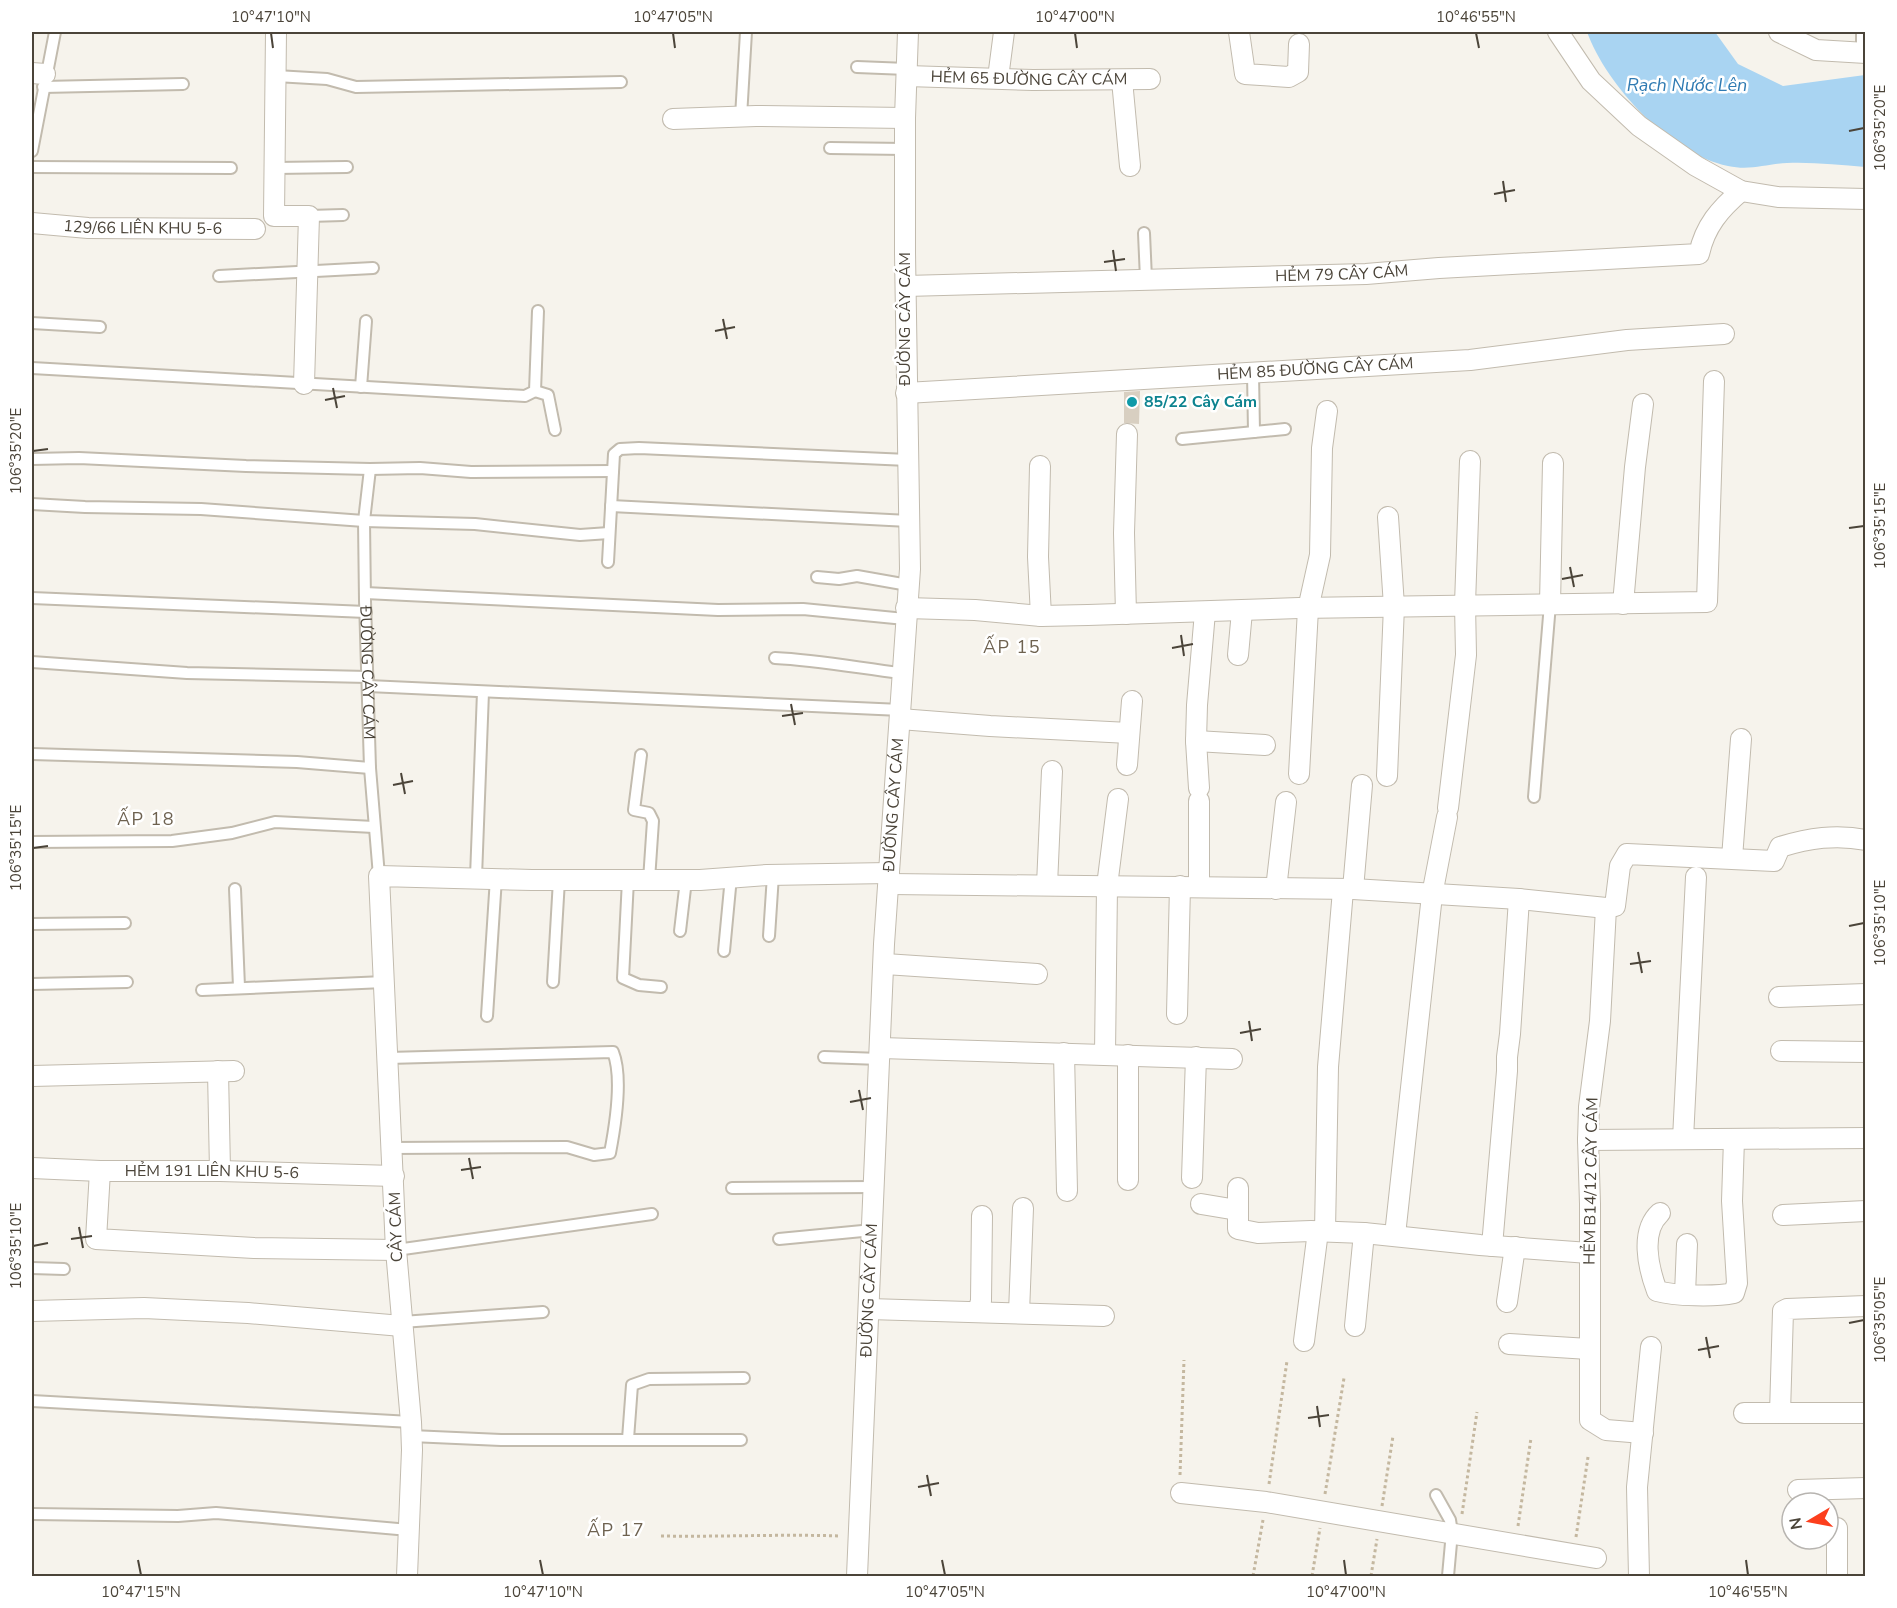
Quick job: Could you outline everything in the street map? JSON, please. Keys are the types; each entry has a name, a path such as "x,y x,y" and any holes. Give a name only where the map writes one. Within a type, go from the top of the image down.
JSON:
{"street":[{"path":"276,32 274,216 309,216 304,384"},
{"name":"ĐƯỜNG CÂY CÁM","path":"857,1576 885,964 884,944 908,585 909,460 906,393 905,118 908,32"},
{"path":"998,78 1004,32"},
{"path":"1239,32 1245,74 1289,76 1298,72 1299,44"},
{"path":"1558,32 1591,81 1639,126 1696,166 1741,191 1778,197 1866,199"},
{"path":"1779,32 1816,50 1864,52"},
{"name":"HẺM 65 ĐƯỜNG CÂY CÁM","path":"907,73 998,78 1150,80"},
{"path":"1122,80 1130,166"},
{"path":"672,119 905,118"},
{"name":"HẺM 79 CÂY CÁM","path":"906,286 1366,274 1699,254 1702,239 1722,207 1741,191"},
{"name":"129/66 LIÊN KHU 5-6","path":"32,223 99,228 255,229"},
{"name":"HẺM 85 ĐƯỜNG CÂY CÁM","path":"906,393 1470,360 1627,340 1724,334"},
{"path":"906,614 975,609 1041,616 1465,604 1707,602 1714,381"},
{"path":"1623,604 1643,404"},
{"path":"1299,774 1308,609 1320,555 1322,447 1327,411"},
{"path":"1126,614 1124,533 1127,434"},
{"path":"1395,1235 1432,895 1447,812 1466,655 1465,604 1470,461"},
{"path":"1550,604 1553,463"},
{"path":"1040,466 1038,556 1041,616"},
{"path":"1387,776 1394,606 1388,518"},
{"path":"1238,655 1242,611"},
{"path":"1177,1014 1199,794 1196,741 1205,612"},
{"path":"1127,765 1132,701"},
{"path":"900,714 990,726 1129,733"},
{"path":"1732,858 1741,739"},
{"path":"1196,741 1265,746"},
{"path":"1047,885 1052,771"},
{"path":"1304,1341 1322,1231 1328,1067 1362,785"},
{"path":"1105,1054 1107,886 1118,799"},
{"path":"1276,889 1286,802"},
{"path":"379,876 559,880 686,880 773,875 889,878 1047,885 1348,890 1519,900 1606,908 1616,906 1620,866 1627,854 1774,861 1780,847 1806,839 1844,836 1866,840"},
{"name":"CÂY CÁM","path":"379,876 396,1250 411,1429 407,1576"},
{"path":"1683,1139 1696,877"},
{"path":"1492,1246 1519,900"},
{"name":"HẺM B14/12 CÂY CÁM","path":"1606,908 1600,1021 1589,1107 1590,1420 1606,1430 1643,1433"},
{"path":"885,964 1037,974"},
{"path":"1779,997 1866,994"},
{"path":"1781,1051 1866,1052"},
{"path":"880,1053 1064,1053 1232,1059"},
{"path":"1064,1053 1067,1191"},
{"path":"1128,1055 1128,1180"},
{"path":"1192,1178 1196,1058"},
{"path":"32,1076 226,1071 219,1172"},
{"path":"1588,1140 1866,1138"},
{"path":"1660,1213 1652,1220 1647,1231 1650,1274 1657,1291 1670,1294 1723,1295 1734,1293 1737,1283 1732,1201 1734,1139"},
{"name":"HẺM 191 LIÊN KHU 5-6","path":"32,1168 100,1172 394,1176"},
{"path":"100,1172 96,1239 254,1248 396,1250"},
{"path":"1238,1188 1238,1229 1258,1233 1322,1231 1364,1233 1589,1253"},
{"path":"1201,1204 1237,1210"},
{"path":"1019,1313 1023,1208"},
{"path":"1783,1215 1866,1211"},
{"path":"978,1312 981,1301 982,1216"},
{"path":"1355,1326 1364,1233"},
{"path":"1685,1294 1687,1244"},
{"path":"1507,1302 1515,1247"},
{"path":"1780,1413 1783,1311 1866,1306"},
{"path":"32,1311 144,1308 402,1324"},
{"path":"869,1309 1104,1316"},
{"path":"1509,1344 1589,1349"},
{"path":"1639,1576 1637,1487 1651,1347"},
{"path":"1744,1413 1866,1413"},
{"path":"1798,1490 1866,1488"},
{"path":"1181,1493 1266,1502 1596,1558"},
{"path":"1837,1551 1837,1576"}],"lane":[{"path":"32,151 40,78 55,32"},
{"path":"741,117 746,32"},
{"path":"1862,32 1864,52"},
{"path":"857,67 907,73"},
{"path":"276,76 327,79 356,87 621,82"},
{"path":"40,78 183,84"},
{"path":"830,148 905,149"},
{"path":"32,167 231,168"},
{"path":"275,168 347,167"},
{"path":"309,216 343,215"},
{"path":"1144,233 1146,279"},
{"path":"219,276 373,268"},
{"path":"535,391 538,311"},
{"path":"361,387 366,321"},
{"path":"32,323 100,327"},
{"path":"32,368 525,396 535,391 548,395 555,430"},
{"path":"1252,373 1254,432"},
{"path":"1182,439 1285,429"},
{"path":"608,562 614,454 617,451 639,448 909,460"},
{"path":"32,459 79,458 203,465 370,469 420,468 471,472 613,471"},
{"name":"ĐƯỜNG CÂY CÁM","path":"370,469 364,521 365,593 370,768 379,876"},
{"path":"32,504 201,509 364,521 475,525 580,535 609,533"},
{"path":"611,506 909,521"},
{"path":"817,577 839,579 857,576 908,585"},
{"path":"365,593 718,610 803,609 906,614"},
{"path":"32,598 366,612"},
{"path":"1534,797 1550,604"},
{"path":"775,658 811,660 901,673"},
{"path":"32,662 368,682 483,692 900,714"},
{"path":"476,877 483,692"},
{"path":"32,754 297,762 370,768"},
{"path":"641,755 634,810 649,813 653,821 649,880"},
{"path":"32,842 172,841 232,833 275,822 374,827"},
{"path":"770,936 773,875"},
{"path":"724,951 731,877"},
{"path":"488,1016 496,878"},
{"path":"553,982 559,880"},
{"path":"627,880 623,978 639,985 661,987"},
{"path":"680,931 686,880"},
{"path":"235,889 238,987"},
{"path":"32,924 125,923"},
{"path":"32,984 127,982"},
{"path":"202,990 384,982"},
{"path":"388,1058 613,1052 618,1064 615,1129 610,1153 594,1155 567,1148 392,1148"},
{"path":"824,1057 880,1053"},
{"path":"732,1188 874,1187"},
{"path":"396,1250 652,1214"},
{"path":"779,1239 873,1230"},
{"path":"32,1268 64,1269"},
{"path":"402,1324 543,1312"},
{"path":"628,1439 632,1385 648,1379 744,1378"},
{"path":"32,1401 411,1429 501,1440 741,1440"},
{"path":"1436,1495 1455,1533 1448,1576"},
{"path":"32,1514 178,1516 216,1513 409,1530"}],"path":[{"path":"1181,1493 1180,1453 1184,1360"},
{"path":"1253,1576 1287,1361"},
{"path":"1312,1576 1344,1378"},
{"path":"1455,1533 1477,1412"},
{"path":"1371,1576 1393,1436"},
{"path":"1516,1543 1532,1438"},
{"path":"1574,1554 1588,1457"},
{"path":"661,1536 796,1534 858,1537"}],"water":[{"name":"Rạch Nước Lên","path":"1587,32 1715,32 1738,64 1783,86 1865,75 1865,167 1797,163 1744,168 1706,159 1684,148 1643,115 1609,74"}],"building":[{"name":"85/22 Cây Cám","path":"1140,391 1139,424 1124,423 1124,392"}],"place":[{"name":"85/22 Cây Cám","path":"1132,402"}],"district":[{"name":"ẤP 15","path":"1012,647"},
{"name":"ẤP 18","path":"146,819"},
{"name":"ẤP 17","path":"616,1530"}]}
